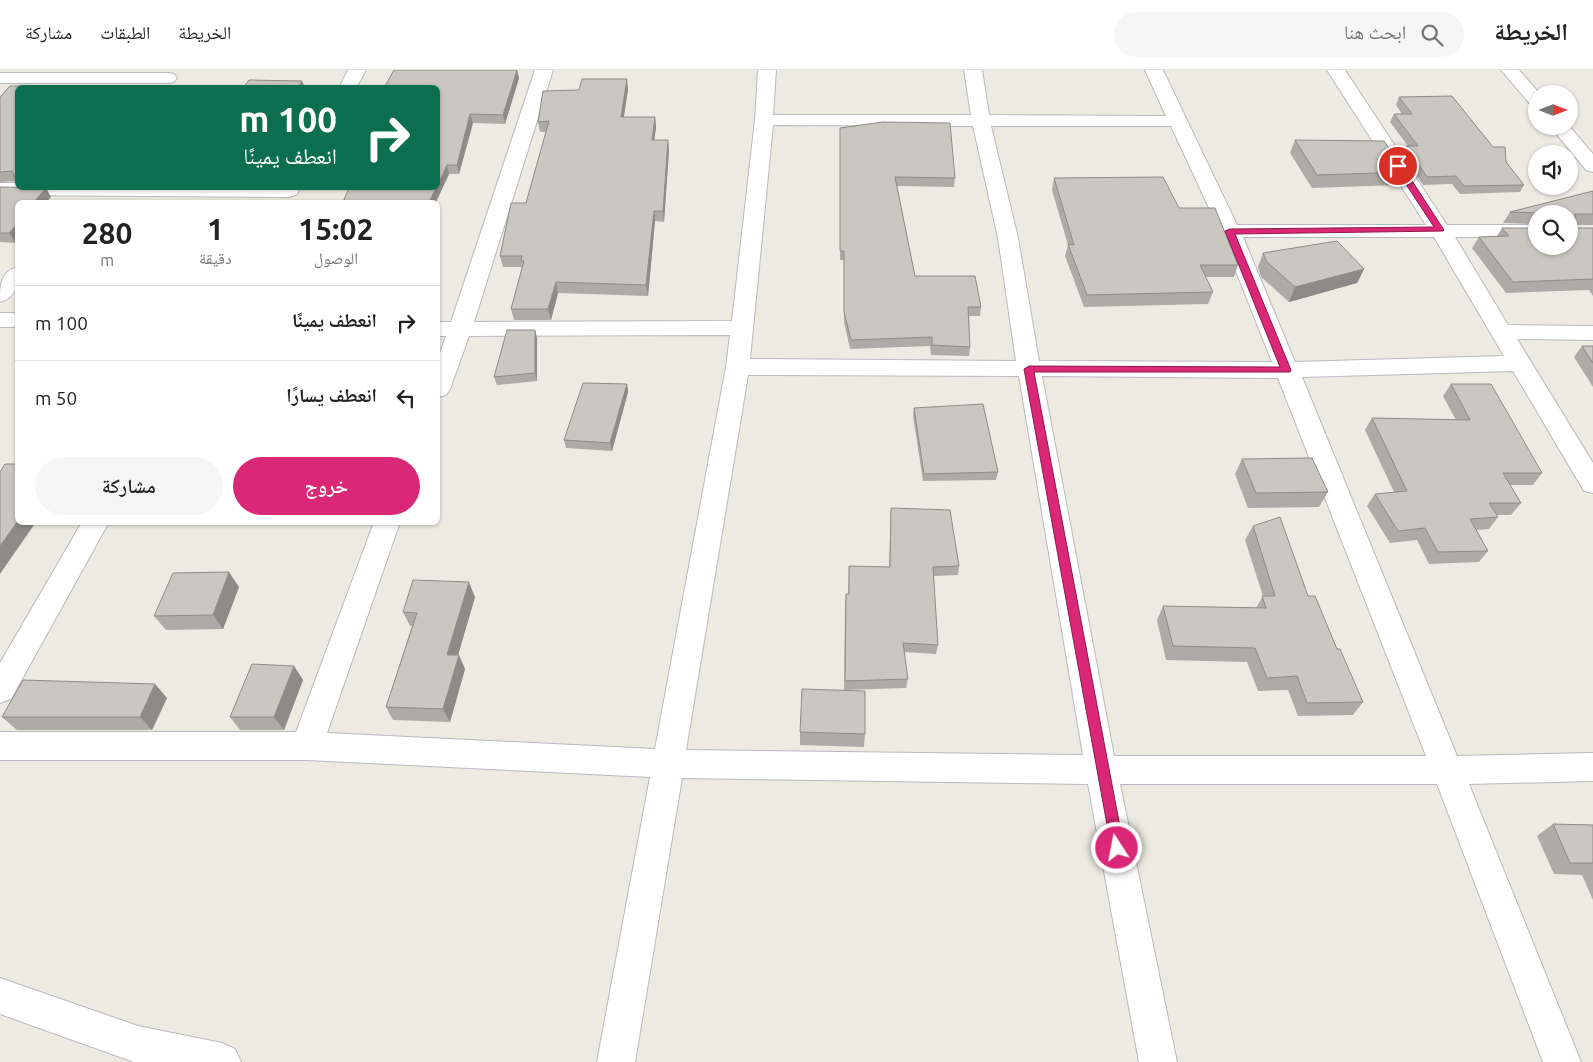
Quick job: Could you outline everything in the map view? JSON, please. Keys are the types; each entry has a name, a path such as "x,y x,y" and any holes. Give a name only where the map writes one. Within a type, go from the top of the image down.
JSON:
{"street":[{"path":"349,85 357,70"},
{"path":"440,384 460,329 544,70"},
{"path":"616,1062 670,764 738,366 764,120 767,70"},
{"path":"973,70 981,121 1008,238 1029,369 1101,770 1158,1062"},
{"path":"1154,70 1175,121 1230,231 1448,770 1562,1062"},
{"path":"1336,70 1440,230 1518,363 1593,484"},
{"path":"1510,70 1528,91"},
{"path":"0,78 168,79"},
{"path":"764,120 1175,121"},
{"path":"1567,135 1593,166"},
{"path":"0,188 15,189"},
{"path":"32,190 81,193 287,194"},
{"path":"1230,231 1528,231"},
{"path":"0,295 15,277"},
{"path":"0,320 15,320"},
{"path":"440,329 743,328"},
{"path":"1501,332 1593,333"},
{"path":"738,366 1287,370 1518,363"},
{"path":"0,690 94,525"},
{"path":"307,746 386,525"},
{"path":"0,746 307,746 670,764 1101,770 1448,770 1593,767"},
{"path":"0,996 73,1024 146,1046 222,1062"}],"building":[{"path":"394,70 517,70 503,115 470,114 457,165 447,165 440,181 440,85 386,85"},
{"path":"582,79 627,79 621,117 655,117 652,140 668,140 663,211 654,211 646,285 556,282 548,309 511,309 524,261 521,261 522,256 500,256 511,203 526,203 549,121 538,122 543,91 579,90"},
{"path":"249,80 302,81 300,85 245,85"},
{"path":"10,86 15,86 15,176 12,171 0,172 0,97"},
{"path":"1452,96 1493,147 1505,147 1506,162 1524,185 1464,186 1456,176 1427,177 1406,146 1418,146 1394,114 1412,114 1399,97"},
{"path":"883,122 950,123 955,178 895,177 915,276 975,276 981,307 968,307 970,347 932,345 932,337 851,340 844,312 844,251 840,251 840,128"},
{"path":"1295,140 1384,141 1405,172 1317,175"},
{"path":"1163,177 1179,208 1215,208 1238,265 1200,265 1213,292 1087,295 1068,244 1074,245 1054,178"},
{"path":"0,187 15,187 15,190 44,190 36,200 15,200 15,226 9,233 0,233"},
{"path":"348,190 435,190 430,200 344,200"},
{"path":"1593,191 1593,214 1578,214 1578,205 1538,205 1578,195"},
{"path":"1528,207 1528,213 1510,212"},
{"path":"1502,228 1528,228 1528,255 1578,255 1578,228 1593,228 1593,279 1513,282 1479,237 1509,236"},
{"path":"1337,241 1364,269 1295,287 1267,262 1263,253"},
{"path":"507,330 535,330 535,373 494,377"},
{"path":"1582,346 1593,346 1593,363"},
{"path":"583,383 627,384 610,443 564,440"},
{"path":"1451,384 1491,384 1542,473 1503,473 1521,503 1489,503 1498,517 1470,519 1488,551 1438,552 1425,528 1398,531 1375,494 1407,491 1372,418 1470,420"},
{"path":"983,404 998,472 924,474 914,408"},
{"path":"1312,458 1328,492 1256,493 1242,459"},
{"path":"5,464 15,464 15,525 0,546 0,472"},
{"path":"891,508 950,510 959,566 933,567 938,645 903,643 908,679 845,681 846,594 849,594 849,566 890,567"},
{"path":"1280,517 1308,596 1315,596 1337,649 1340,649 1363,702 1307,703 1297,676 1267,678 1255,648 1173,646 1163,606 1266,608 1262,596 1275,596 1253,526"},
{"path":"229,572 213,615 154,616 173,573"},
{"path":"413,580 469,582 447,655 459,655 443,709 386,707 417,613 403,612"},
{"path":"252,664 294,666 274,717 230,717"},
{"path":"23,680 155,684 140,717 2,717"},
{"path":"802,689 865,691 865,734 800,732"},
{"path":"1553,824 1593,825 1593,863 1570,863"}],"route":[{"path":"1117,848 1029,369 1287,370 1230,231 1440,230 1398,166"}]}
